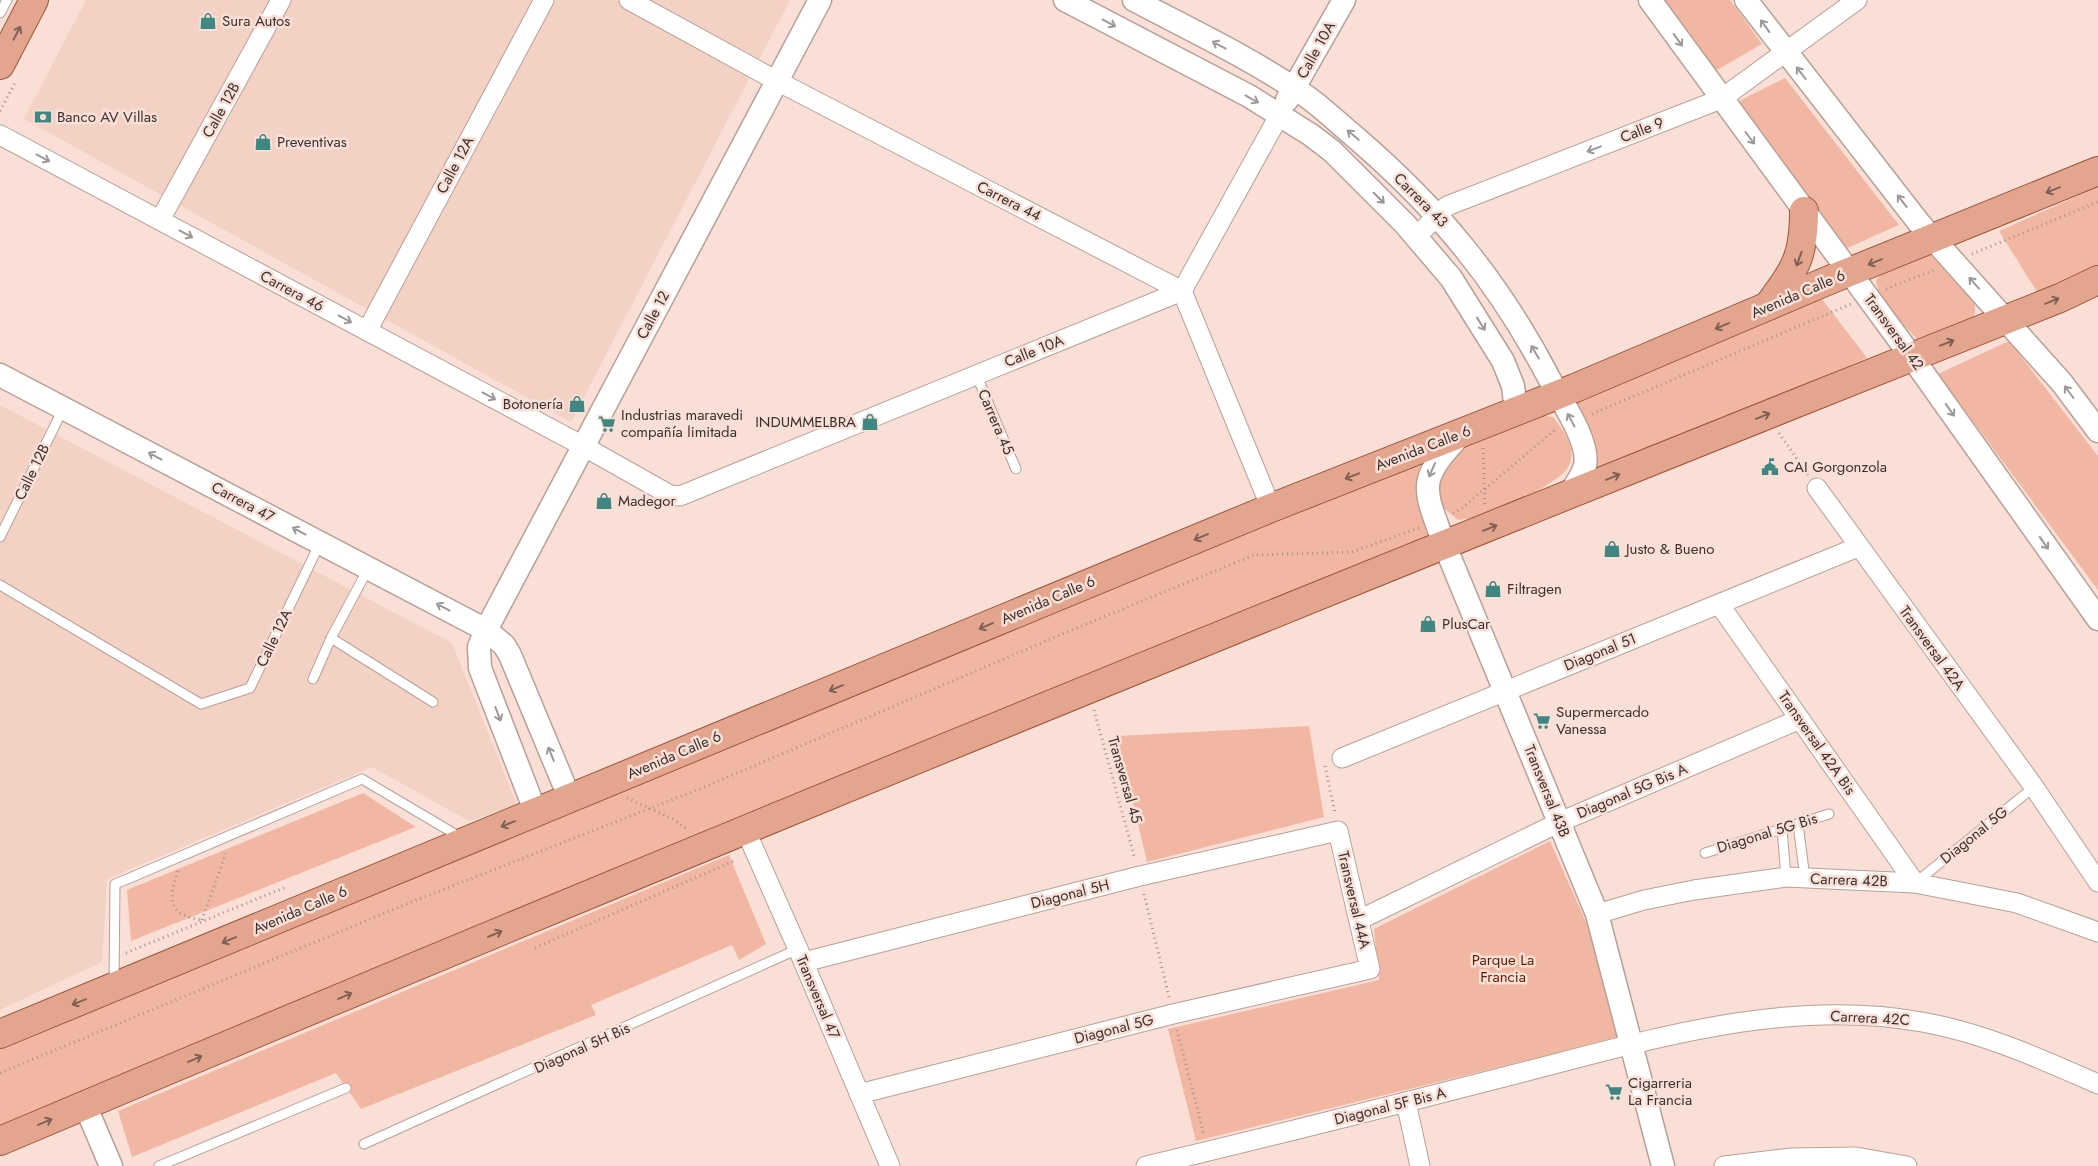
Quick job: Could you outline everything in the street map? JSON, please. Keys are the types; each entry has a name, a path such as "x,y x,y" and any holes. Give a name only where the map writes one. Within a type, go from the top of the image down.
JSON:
{"main road":[{"path":"0,65 34,0"},
{"name":"Avenida Calle 6","path":"0,1034 1270,508 1558,395 1849,272 2098,170"},
{"path":"1767,307 1799,260 1804,232 1804,211"},
{"path":"0,1140 709,845 750,841 1088,691 2098,280"}],"street":[{"name":"Calle 12B","path":"160,220 281,0"},
{"name":"Calle 12A","path":"367,331 544,0"},
{"name":"Carrera 44","path":"629,0 777,81 1182,290"},
{"name":"Calle 12","path":"486,630 820,0"},
{"name":"Carrera 43","path":"1134,0 1262,68 1294,89 1373,152 1438,215 1497,289 1517,320 1581,440 1585,458 1582,475 1568,496"},
{"name":"Calle 10A","path":"583,446 670,495 680,496 1182,290 1344,0"},
{"name":"Transversal 42","path":"1650,0 1911,356 2098,619"},
{"path":"1746,0 1785,53 1933,238 2062,383 2098,431"},
{"name":"Calle 9","path":"1416,237 1447,206 1721,99 1858,0"},
{"name":"Carrera 43","path":"1072,1 1280,114 1332,151 1416,237 1463,296 1503,361 1513,386 1516,412"},
{"name":"Carrera 46","path":"0,135 583,446"},
{"path":"1182,290 1270,508"},
{"name":"Carrera 47","path":"0,374 486,630 501,641 510,655 570,799"},
{"name":"Transversal 43B","path":"1472,429 1437,460 1427,482 1432,507 1445,546 1597,914 1633,1045 1663,1166"},
{"name":"Transversal 42A","path":"1817,488 2034,787 2098,882"},
{"name":"Diagonal 51","path":"1342,758 1858,547"},
{"name":"Transversal 42A Bis","path":"1719,604 1915,883"},
{"path":"486,630 479,648 480,668 536,813"},
{"name":"Diagonal 5G Bis A","path":"1358,920 1560,822 1800,719"},
{"name":"Diagonal 5H","path":"801,956 1338,831"},
{"name":"Transversal 44A","path":"1338,831 1370,969"},
{"name":"Transversal 47","path":"750,841 890,1166"},
{"name":"Carrera 42B","path":"1597,914 1644,900 1786,877 1915,883 2016,904 2098,932"},
{"name":"Diagonal 5G","path":"859,1094 1173,1014 1370,969"},
{"name":"Carrera 42C","path":"1633,1045 1727,1024 1776,1017 1825,1015 1920,1021 1990,1039 2098,1084"},
{"name":"Diagonal 5F Bis A","path":"1146,1166 1633,1045"},
{"path":"1406,1102 1420,1166"},
{"path":"85,1104 111,1166"},
{"path":"1724,1166 1792,1158 1856,1157 1907,1166"}],"lane":[{"path":"0,13 7,0"},
{"name":"Carrera 45","path":"976,374 1016,469"},
{"name":"Calle 12B","path":"0,537 64,408"},
{"name":"Calle 12A","path":"0,585 202,704 250,688 320,543"},
{"path":"313,679 331,638 368,568"},
{"path":"331,638 433,702"},
{"path":"114,987 115,884 362,779 467,841"},
{"name":"Diagonal 5G","path":"1915,883 2034,787"},
{"name":"Diagonal 5G Bis","path":"1705,852 1829,814"},
{"path":"1798,824 1805,878"},
{"path":"1782,829 1786,877"},
{"name":"Diagonal 5H Bis","path":"364,1144 801,956"},
{"path":"159,1166 346,1088"}],"path":[{"path":"1586,416 2098,202"},
{"path":"1766,415 1817,488"},
{"path":"1472,429 1484,490 1486,530"},
{"path":"1461,510 1555,430"},
{"path":"0,1074 409,903 650,808 1254,555 1352,552 1421,527"},
{"name":"Transversal 45","path":"1088,691 1140,876"},
{"path":"1338,831 1324,762 1342,758"},
{"path":"597,787 673,819 709,845"},
{"path":"202,920 233,834"},
{"path":"535,948 750,841"},
{"path":"182,856 173,883 171,897 173,907 189,918 202,920"},
{"path":"124,944 124,954 202,920 286,887 282,881"}],"shaded area":[{"path":"86,0 790,0 571,422 24,119"},
{"path":"0,405 452,643 517,805 469,821 372,767 107,879 102,962 0,1010"}],"green space":[{"path":"1659,0 1730,0 1762,44 1712,73"},
{"path":"1785,78 1899,225 1845,249 1735,103"},
{"path":"2098,187 2098,266 2039,295 1999,231"},
{"path":"1929,253 1975,304 1975,312 1973,318 1917,339 1886,304 1881,296 1876,280 1882,273"},
{"path":"1818,294 1867,358 1588,477 1596,464 1596,451 1574,401"},
{"path":"2009,341 2098,456 2098,590 1938,374"},
{"path":"1536,415 1553,417 1562,428 1571,448 1570,462 1567,469 1554,480 1530,495 1488,516 1458,520 1444,508 1436,493 1437,478 1444,464 1471,443"},
{"path":"1422,461 1418,481 1419,499 1431,537 1024,700 0,1126 0,1048 648,781 1155,567"},
{"path":"1309,726 1324,817 1147,862 1117,736"},
{"path":"363,793 416,827 131,941 127,890"},
{"name":"Parque La Francia","path":"1550,841 1590,931 1618,1038 1196,1141 1168,1029 1379,980 1374,929"},
{"path":"729,855 766,944 739,960 732,945 591,1005 596,1015 361,1109 336,1073 132,1157 118,1111"}],"place":[{"name":"Sura Autos","path":"208,21"},
{"name":"Banco AV Villas","path":"43,117"},
{"name":"Preventivas","path":"263,142"},
{"name":"Botonería","path":"577,404"},
{"name":"INDUMMELBRA","path":"870,422"},
{"name":"Industrias maravedi compañía limitada","path":"607,424"},
{"name":"CAI Gorgonzola","path":"1770,467"},
{"name":"Madegor","path":"604,501"},
{"name":"Justo & Bueno","path":"1612,549"},
{"name":"Filtragen","path":"1493,589"},
{"name":"PlusCar","path":"1428,624"},
{"name":"Supermercado Vanessa","path":"1542,721"},
{"name":"Cigarreria La Francia","path":"1614,1092"}]}
